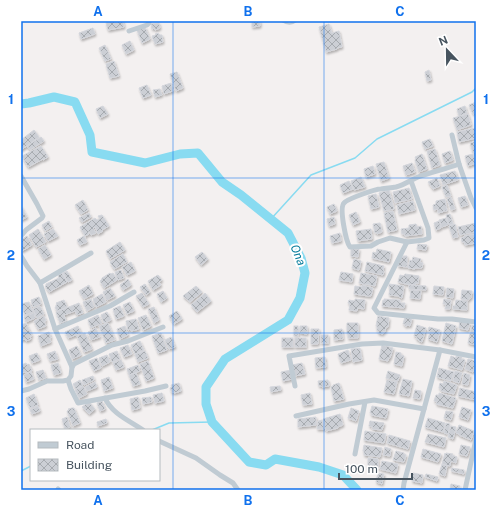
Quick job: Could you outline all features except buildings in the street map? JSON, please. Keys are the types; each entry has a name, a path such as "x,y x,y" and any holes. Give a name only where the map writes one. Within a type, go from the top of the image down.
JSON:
{"street":[{"path":"129,31 147,25 149,21"},
{"path":"452,136 471,198 476,208"},
{"path":"411,181 428,228 429,238 407,242 390,238 371,246 350,247 344,225 342,207 344,203 362,194 379,189 396,187 420,177 460,164"},
{"path":"21,176 43,216 21,236"},
{"path":"407,242 374,308 378,313 476,322"},
{"path":"40,283 91,254"},
{"path":"21,256 40,283 55,329 72,367 71,376 68,380 47,381 30,389 21,391"},
{"path":"55,329 110,306 134,292"},
{"path":"72,367 74,364 112,345 128,341 162,327"},
{"path":"295,386 289,356 362,344 382,343 440,350 476,357"},
{"path":"403,490 440,350"},
{"path":"68,380 78,403 166,386"},
{"path":"105,398 111,407 128,421 141,429"},
{"path":"296,416 374,400 424,409"},
{"path":"355,454 365,402"},
{"path":"465,490 476,439"},
{"path":"160,441 196,458 233,483 238,490"}],"lane":[{"path":"282,21 288,24 292,24 296,21"}],"waterway":[{"path":"271,219 311,175 355,158 377,139 472,92 476,88"},
{"name":"Ona","path":"21,104 54,97 75,102 90,135 92,152 145,163 180,154 198,153 222,182 241,195 288,233 301,258 305,273 300,298 288,320 225,359 206,387 206,404 212,422 249,462 266,465 275,459 319,467 343,475 357,490"},
{"path":"154,429 169,423 212,422"},
{"path":"21,471 30,466"}]}
